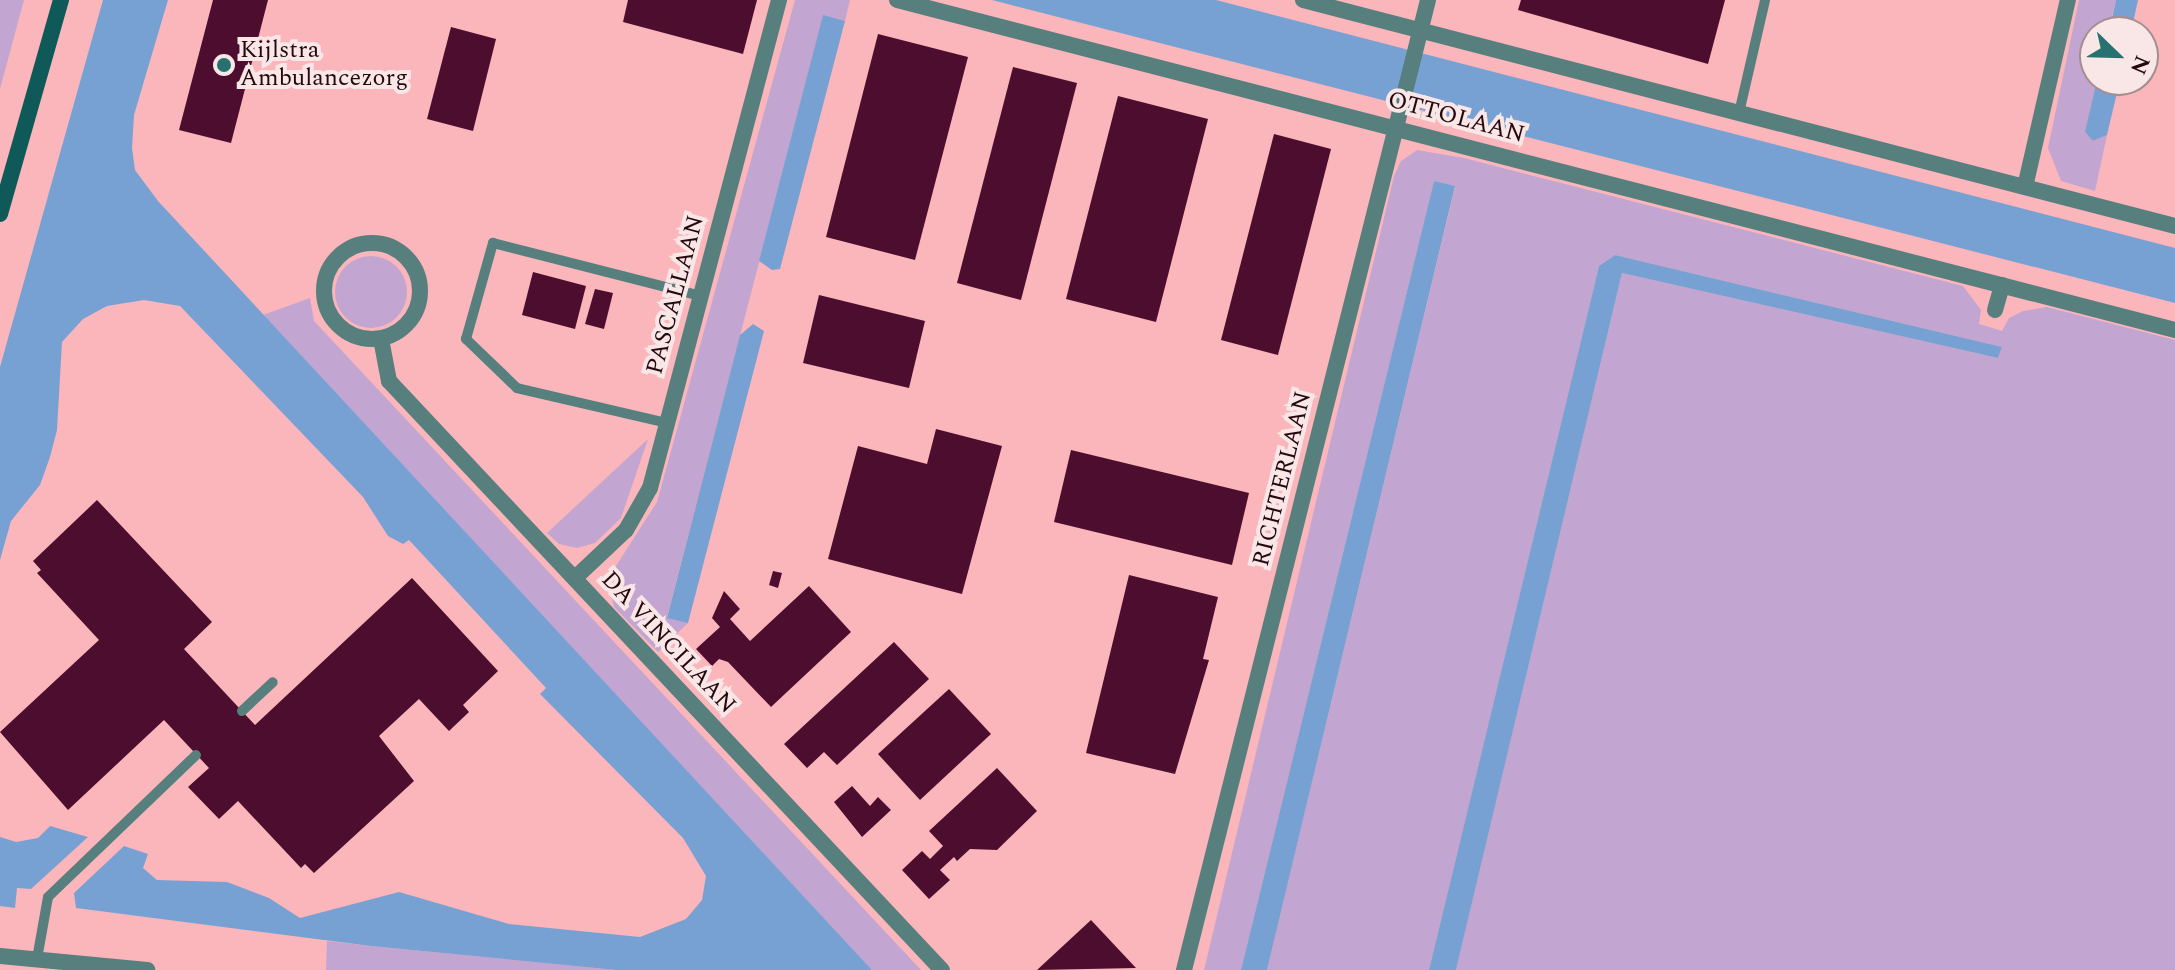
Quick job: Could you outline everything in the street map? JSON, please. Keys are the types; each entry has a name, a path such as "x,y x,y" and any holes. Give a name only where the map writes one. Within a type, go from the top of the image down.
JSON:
{"street":[{"path":"0,214 61,0"},
{"name":"PASCALLAAN","path":"575,578 626,530 650,488 779,0"},
{"name":"OTTOLAAN","path":"897,0 1399,121 2175,330"},
{"path":"1303,0 1420,36 1739,113 2175,226"},
{"name":"RICHTERLAAN","path":"1184,970 1428,0"},
{"path":"2025,187 2068,0"},
{"path":"364,244 396,249 417,275 418,308 396,333 381,339 348,333 327,308 324,291 335,260 364,244"},
{"path":"1995,310 2002,285"},
{"name":"DA VINCILAAN","path":"381,339 389,381 942,970"},
{"path":"0,956 147,970"}],"lane":[{"path":"1739,113 1765,0"},
{"path":"667,423 517,388 466,339 493,243 701,296"},
{"path":"242,711 273,682"},
{"path":"37,959 48,897 196,755"}],"shaded area":[{"path":"0,0 24,0 0,89"},
{"path":"795,0 850,0 845,21 823,16 667,617 688,623 658,652 614,607 607,580 657,502"},
{"path":"2079,0 2116,0 2112,16 2079,16 2079,96 2094,96 2086,132 2093,141 2107,135 2095,191 2061,181 2048,148"},
{"path":"1417,150 1464,158 1963,286 1981,310 1979,324 2002,331 2009,318 2023,311 2047,307 2175,340 2175,970 1456,970 1622,273 1998,358 2002,347 1615,255 1599,266 1429,970 1267,970 1455,187 1434,181 1241,970 1204,970 1394,176 1401,161"},
{"path":"371,256 391,262 401,272 407,292 401,312 391,322 371,328 351,322 341,312 335,292 341,272 351,262"},
{"path":"310,298 314,321 921,970 872,970 263,315"},
{"path":"648,439 621,518 595,543 577,548 559,544 547,533"},
{"path":"327,941 371,946 616,970 326,970"}],"water":[{"path":"103,0 168,0 134,115 132,148 135,170 158,201 872,970 616,970 371,946 76,908 74,893 124,846 148,854 143,868 157,880 227,882 269,898 300,918 399,892 509,924 640,937 686,919 702,900 706,876 683,838 540,694 546,688 409,540 403,544 388,536 363,497 180,306 144,300 107,306 83,319 62,342 57,430 50,457 40,485 11,521 0,560 0,367"},
{"path":"992,0 1216,0 2175,248 2175,303"},
{"path":"2116,0 2138,0 2134,16 2112,16"},
{"path":"823,15 845,21 780,269 772,270 759,261"},
{"path":"2093,96 2116,96 2107,135 2093,141 2085,132"},
{"path":"1434,181 1455,186 1267,970 1241,970"},
{"path":"1615,255 2002,347 1998,358 1622,273 1456,970 1429,970 1599,266"},
{"path":"753,324 764,331 688,623 667,618 740,335"},
{"path":"50,826 88,837 31,889 17,888 15,908 0,906 0,837 16,842 38,838"}],"building":[{"name":"Kijlstra Ambulancezorg","path":"213,0 268,0 231,143 179,130"},
{"path":"628,0 757,0 743,54 623,22"},
{"path":"1521,0 1725,0 1708,64 1518,10"},
{"path":"451,27 496,39 473,131 427,119"},
{"path":"878,34 968,57 915,260 826,237"},
{"path":"1013,67 1077,83 1021,300 957,283"},
{"path":"1118,96 1208,119 1156,322 1066,299"},
{"path":"1274,134 1331,149 1278,355 1221,340"},
{"path":"533,272 586,286 575,329 522,315"},
{"path":"595,289 613,293 604,329 585,324"},
{"path":"819,295 925,321 909,388 803,363"},
{"path":"936,429 1002,446 962,594 828,559 858,446 927,464"},
{"path":"1071,450 1249,493 1232,565 1054,522"},
{"path":"97,500 212,622 184,649 255,725 412,578 498,671 463,705 469,712 449,731 419,699 379,736 414,781 314,873 305,864 301,868 238,801 219,819 188,787 209,768 164,720 68,810 0,732 99,640 37,573 41,570 33,561"},
{"path":"773,571 782,573 778,588 769,585"},
{"path":"1129,575 1218,597 1203,659 1209,660 1175,774 1086,753"},
{"path":"809,586 851,632 771,707 728,662 719,659 712,666 696,649 720,627 712,618 724,591 740,609 730,619 750,641"},
{"path":"894,642 929,679 837,765 824,752 807,768 784,744"},
{"path":"949,689 991,734 920,800 878,754"},
{"path":"997,768 1037,811 997,850 970,849 957,861 954,857 940,870 950,880 929,899 902,870 922,851 930,859 943,846 929,831"},
{"path":"852,786 870,806 878,797 891,810 862,837 834,802"},
{"path":"1091,920 1136,968 1037,970"}],"place":[{"name":"Kijlstra Ambulancezorg","path":"224,65"}]}
